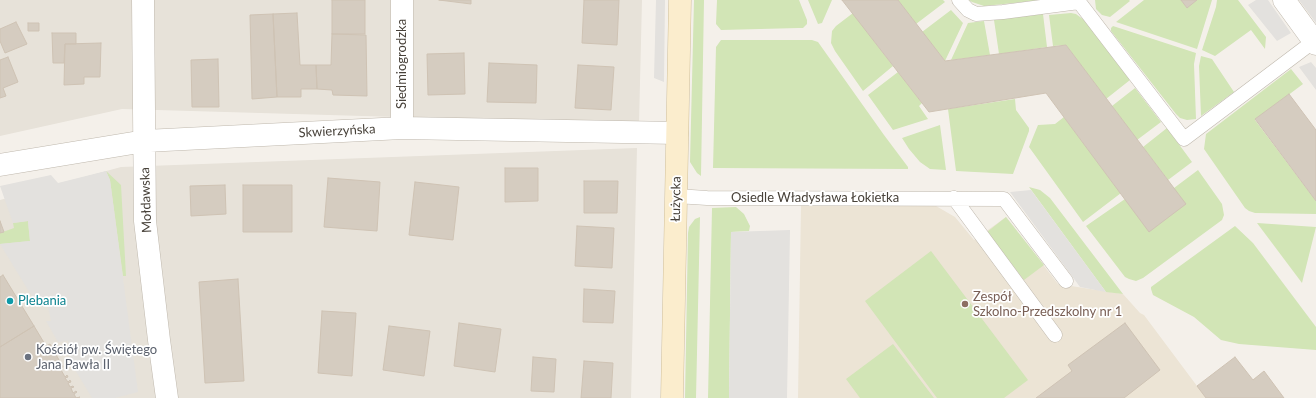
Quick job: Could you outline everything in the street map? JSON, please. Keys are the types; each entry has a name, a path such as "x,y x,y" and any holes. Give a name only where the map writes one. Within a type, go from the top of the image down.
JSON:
{"street":[{"name":"Mołdawska","path":"143,0 145,221 167,398"},
{"name":"Siedmiogrodzka","path":"402,0 402,128"},
{"name":"Łużycka","path":"672,398 680,0"},
{"path":"1284,0 1315,42"},
{"name":"Skwierzyńska","path":"0,165 144,141 402,128 677,133"}],"lane":[{"path":"959,0 968,10 976,14 1003,12 1080,1 1184,139 1315,42"},
{"name":"Osiedle Władysława Łokietka","path":"676,196 707,198 1004,199 1066,281"},
{"path":"954,198 1055,335"}],"shaded area":[{"path":"0,0 642,0 639,124 122,109 0,136"},
{"path":"656,0 665,0 664,82 654,78"},
{"path":"1256,0 1268,0 1291,33 1277,41 1248,5"},
{"path":"1299,0 1316,0 1316,23"},
{"path":"1311,62 1316,68 1316,90 1299,67"},
{"path":"637,148 631,398 0,398 0,200 121,167"},
{"path":"106,171 110,180 138,392 115,398 92,398 71,363 68,341 58,342 46,321 51,321 47,302 36,303 0,244 30,241 28,221 13,223 0,186 51,175 58,183"},
{"path":"1031,190 1106,292 1080,287 1010,192"},
{"name":"Zespół Szkolno-Przedszkolny nr 1","path":"801,205 936,206 955,217 974,240 1006,217 1058,284 1123,294 1140,313 1144,315 1197,386 1235,357 1252,380 1264,371 1284,398 798,398"},
{"path":"790,230 787,398 729,398 731,232"}],"green space":[{"path":"694,0 704,0 701,176 697,173 690,162"},
{"path":"717,0 799,0 807,20 807,24 803,28 721,30 716,24"},
{"path":"808,0 832,0 822,23 818,24"},
{"path":"898,0 943,0 945,2 916,24"},
{"path":"969,0 1043,0 984,6"},
{"path":"1095,0 1130,1 1110,17 1102,15 1096,9"},
{"path":"1144,0 1212,0 1197,49 1116,22"},
{"path":"1217,0 1238,0 1266,37 1265,49 1251,30 1215,56 1202,50"},
{"path":"951,10 963,23 945,61 922,32"},
{"path":"853,13 893,66 863,91 831,43 832,31"},
{"path":"1043,14 1047,47 999,54 994,20"},
{"path":"1076,14 1084,20 1130,80 1106,99 1066,45 1053,46 1049,15"},
{"path":"984,21 990,55 951,60 968,23"},
{"path":"1113,26 1196,53 1194,64 1196,119 1187,120 1180,118 1176,114 1111,31"},
{"path":"721,40 812,40 818,42 908,169 713,168 716,47"},
{"path":"1201,56 1212,59 1234,92 1201,116 1199,66"},
{"path":"1291,69 1303,84 1255,120 1316,201 1316,214 1255,213 1245,208 1204,149 1206,134"},
{"path":"898,72 922,103 919,106 928,119 893,130 868,95"},
{"path":"1135,88 1161,122 1137,140 1112,106"},
{"path":"1015,99 1016,110 1029,128 1029,131 1013,174 956,171 948,109"},
{"path":"1064,117 1121,193 1083,222 1029,147 1038,125 1055,124"},
{"path":"940,125 946,170 930,169 920,162 902,138"},
{"path":"1167,128 1192,162 1168,180 1143,147"},
{"path":"1198,170 1222,204 1224,215 1222,220 1143,278 1136,281 1125,277 1086,226 1125,199 1174,188"},
{"path":"106,171 121,185 126,276 123,276 110,180"},
{"path":"1029,187 1040,190 1050,198 1123,294 1106,292"},
{"path":"736,207 744,214 750,226 749,231 731,232 729,398 708,398 712,208"},
{"path":"700,217 696,398 685,398 688,233 689,227 695,219"},
{"path":"1006,217 1044,265 1024,280 987,232"},
{"path":"28,221 30,241 0,244 0,233 14,228 13,223"},
{"path":"1257,223 1316,227 1302,283"},
{"path":"1235,226 1253,243 1316,327 1316,350 1239,344 1221,340 1194,317 1153,295 1151,287"},
{"path":"931,251 1028,380 1004,398 937,398 865,301"},
{"path":"893,344 934,398 860,398 846,379"}],"building":[{"path":"332,0 365,0 365,34 332,34"},
{"path":"439,0 471,0 471,4"},
{"path":"584,0 619,0 617,45 582,43"},
{"path":"842,0 898,0 945,61 1066,45 1186,204 1149,232 1046,93 929,112"},
{"path":"1181,0 1197,0 1187,8"},
{"path":"297,13 300,65 316,65 317,89 301,89 301,97 277,97 273,14"},
{"path":"273,14 277,97 252,99 250,15"},
{"path":"16,22 27,44 5,53 0,41 0,29"},
{"path":"28,23 39,23 39,31 28,31"},
{"path":"52,33 76,33 76,44 65,44 64,63 53,63"},
{"path":"332,34 366,35 367,96 333,95 332,90 317,89 316,65 331,65"},
{"path":"101,43 100,77 84,77 84,84 64,85 65,44"},
{"path":"464,53 465,94 428,95 427,54"},
{"path":"8,57 18,82 3,88 6,96 0,98 0,60"},
{"path":"218,59 219,107 192,107 191,60"},
{"path":"489,63 537,65 536,103 487,102"},
{"path":"578,65 614,67 611,110 575,108"},
{"path":"1289,94 1316,130 1316,201 1255,119"},
{"path":"505,168 538,168 538,201 505,202"},
{"path":"328,178 380,182 377,231 324,227"},
{"path":"584,181 618,181 617,213 584,213"},
{"path":"415,182 459,187 453,240 409,235"},
{"path":"225,185 226,214 191,216 190,186"},
{"path":"243,185 292,185 292,232 243,232"},
{"path":"0,221 4,232 0,233"},
{"path":"577,226 614,228 612,268 575,266"},
{"name":"Plebania","path":"3,275 34,326 0,347 0,277"},
{"path":"238,279 244,381 205,383 199,282"},
{"path":"584,289 615,291 613,323 583,322"},
{"path":"322,311 356,313 352,376 318,373"},
{"path":"459,323 501,329 495,372 454,366"},
{"path":"1125,323 1160,370 1124,398 1036,398 1072,371 1068,365"},
{"name":"Kościół pw. Świętego Jana Pawła II","path":"34,326 46,346 50,344 63,367 60,368 65,377 67,375 68,377 65,378 68,382 70,380 71,382 68,383 70,387 74,387 71,388 73,393 76,391 77,392 74,394 76,398 0,398 0,347"},
{"path":"389,326 430,331 424,376 383,370"},
{"path":"533,357 556,359 554,392 531,391"},
{"path":"1235,357 1253,380 1264,371 1284,398 1206,398 1197,386"},
{"path":"584,361 613,363 611,398 581,398"}],"place":[{"name":"Plebania","path":"10,301"},
{"name":"Zespół Szkolno-Przedszkolny nr 1","path":"965,304"},
{"name":"Kościół pw. Świętego Jana Pawła II","path":"28,357"}]}
